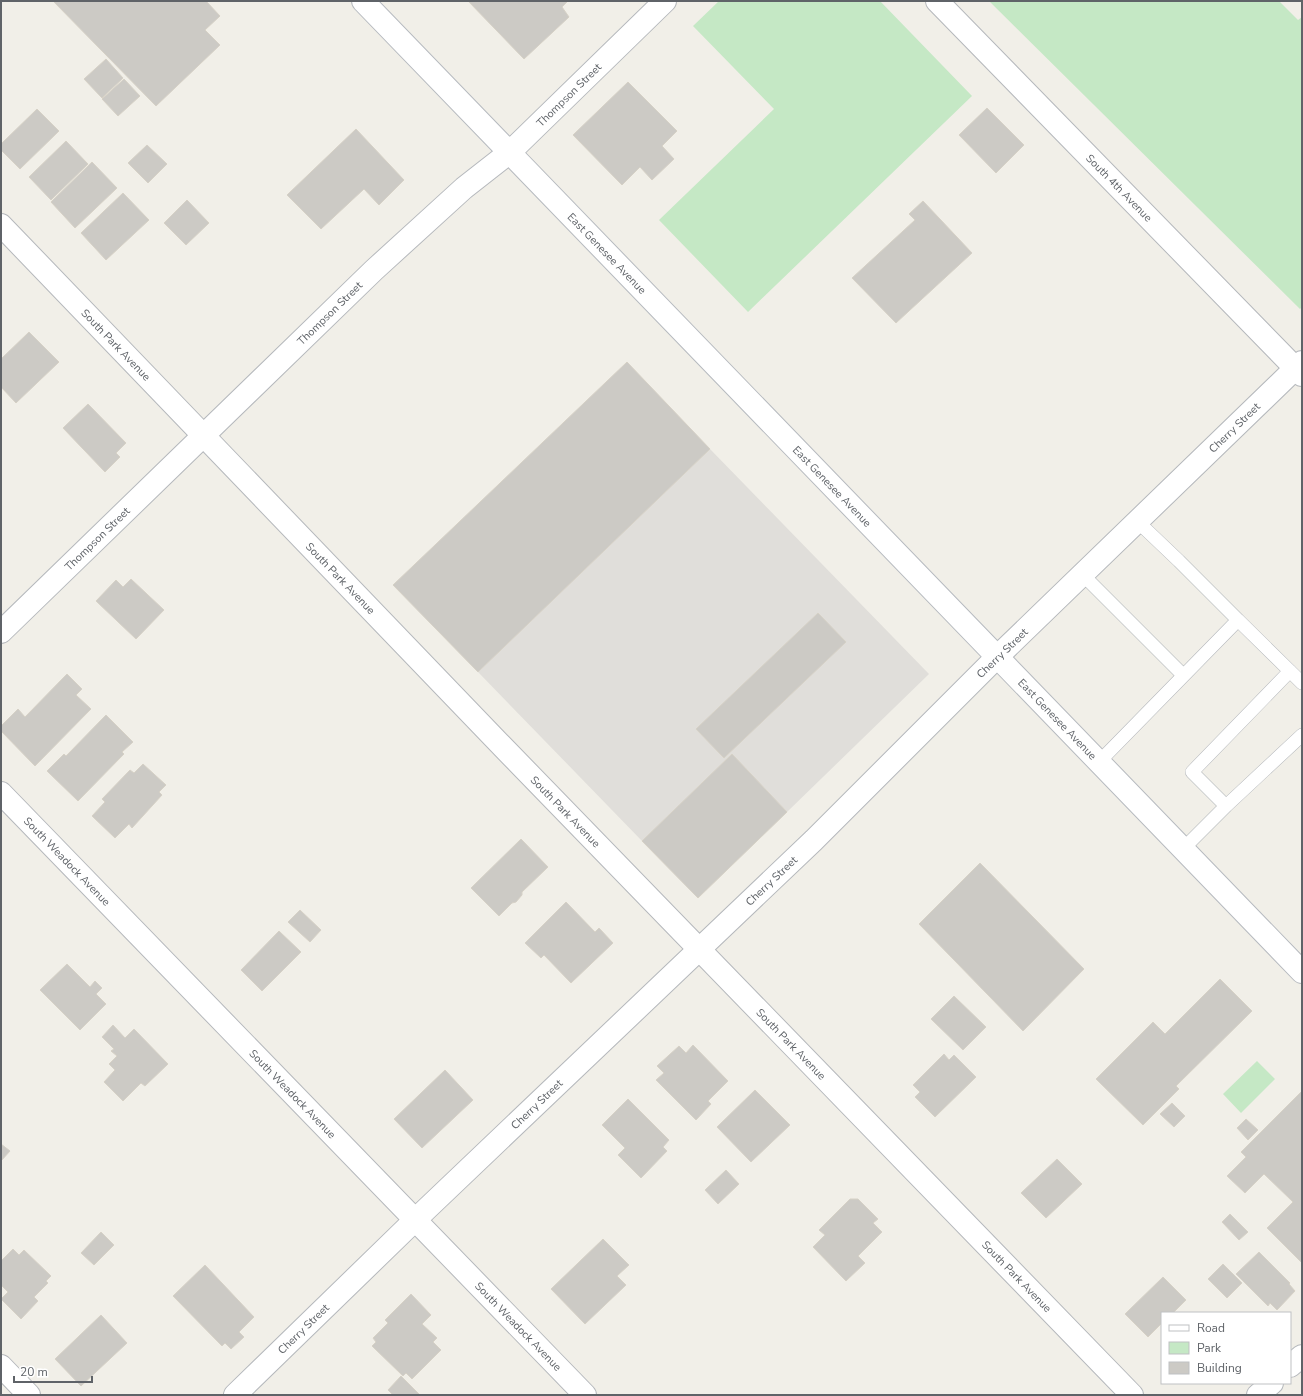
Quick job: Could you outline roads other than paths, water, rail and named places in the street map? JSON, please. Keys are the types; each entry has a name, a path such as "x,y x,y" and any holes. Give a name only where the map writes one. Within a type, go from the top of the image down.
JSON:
{"street":[{"name":"East Genesee Avenue","path":"363,1 1302,972"},
{"name":"Thompson Street","path":"1,632 374,270 464,188 510,152 666,1"},
{"name":"South 4th Avenue","path":"937,1 1300,369"},
{"name":"South Park Avenue","path":"1,225 585,832 700,948 1132,1395"},
{"name":"Cherry Street","path":"235,1395 415,1220 819,835 997,657 1138,521 1300,369"},
{"name":"South Weadock Avenue","path":"1,793 585,1395"},
{"path":"1291,1365 1302,1356"},
{"path":"1,1366 29,1395"},
{"path":"1258,1395 1271,1384"}],"lane":[{"path":"1138,521 1302,683"},
{"path":"1083,575 1183,675"},
{"path":"1099,762 1238,620"},
{"path":"1226,806 1192,772 1290,671"},
{"path":"1183,849 1226,806 1302,735"}]}
